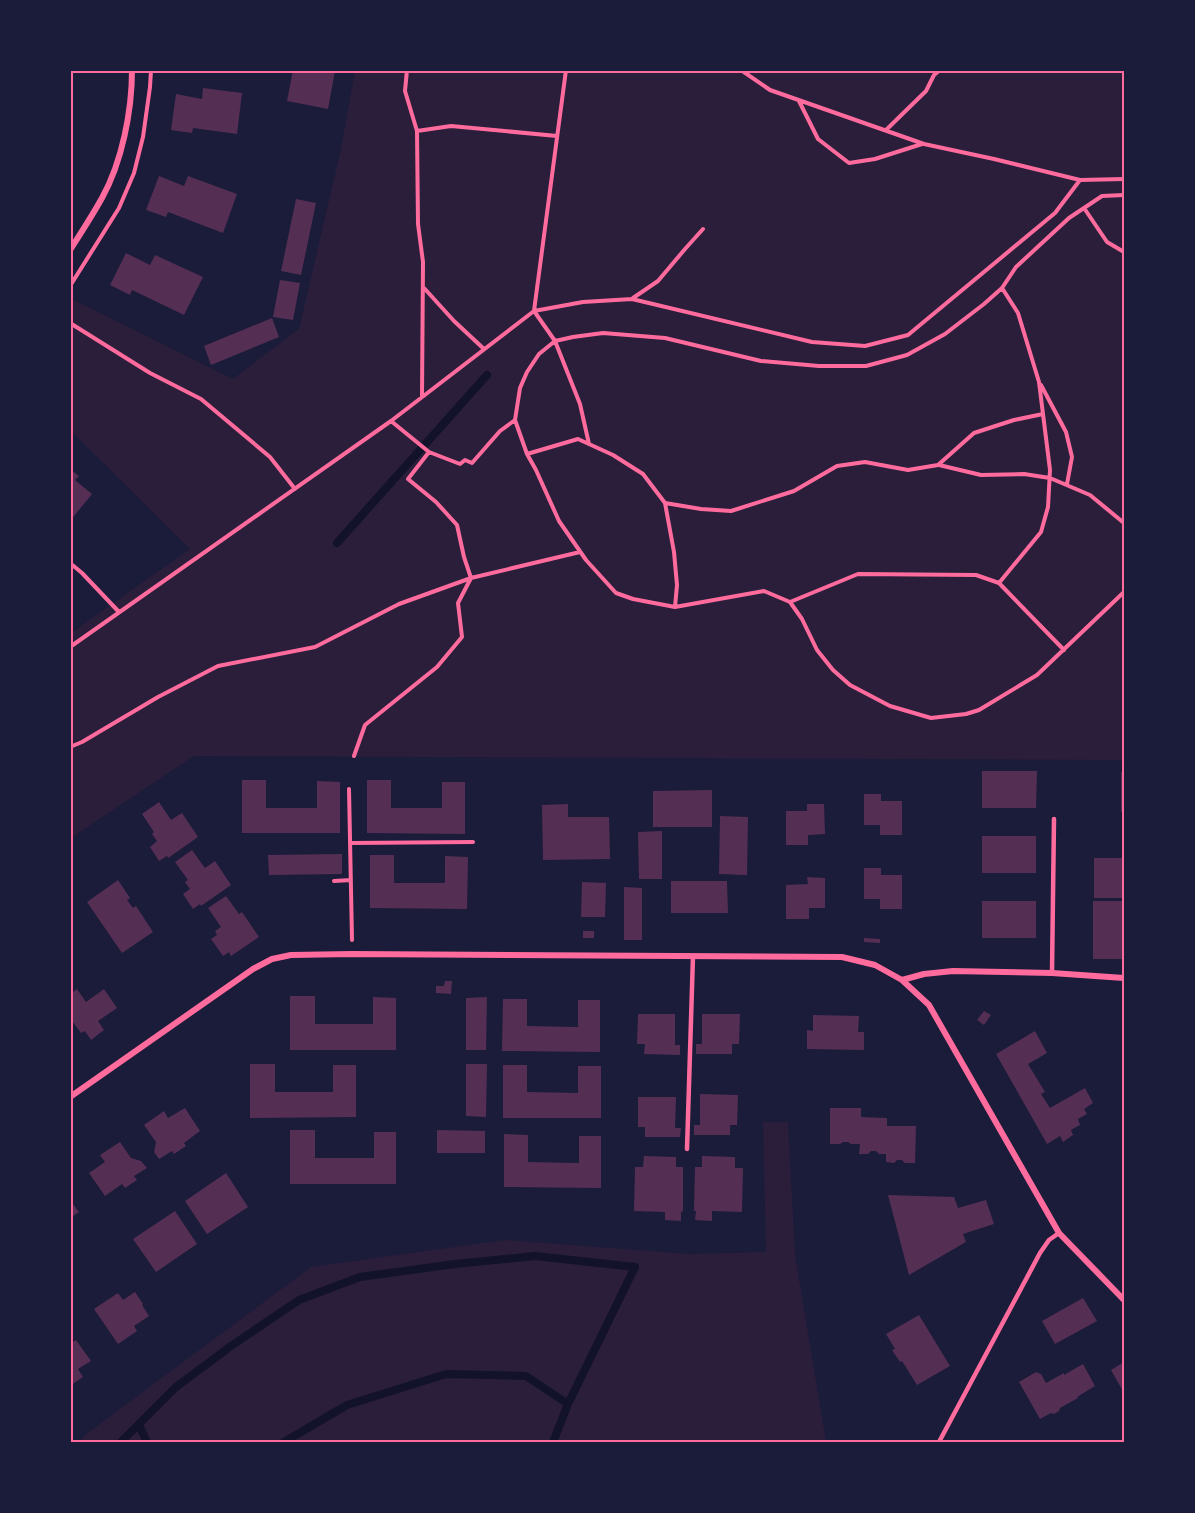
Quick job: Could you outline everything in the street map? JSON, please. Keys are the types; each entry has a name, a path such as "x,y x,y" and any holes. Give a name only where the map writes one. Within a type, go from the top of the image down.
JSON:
{"street":[{"path":"70,250 103,196 120,154 128,118 132,70"},
{"path":"70,1096 253,969 272,959 291,955 842,957 875,965 902,980 929,1005 1059,1233 1125,1300"},
{"path":"902,980 924,974 953,971 1052,973 1125,978"}],"lane":[{"path":"1052,973 1054,819"},
{"path":"687,1149 693,956"},
{"path":"939,1443 1040,1253 1049,1240 1059,1233"}],"path":[{"path":"407,70 405,91 417,131 418,224 423,262 422,397"},
{"path":"566,70 534,312 555,342 580,404 589,444"},
{"path":"741,70 770,90 924,144 1080,180 1125,179"},
{"path":"886,130 926,91 934,75 940,70"},
{"path":"799,100 818,139 849,163 874,159 924,144"},
{"path":"417,131 450,126 557,136"},
{"path":"70,647 391,421 534,312 583,302 632,299 812,342 865,346 908,336 1055,213 1080,180"},
{"path":"1125,195 1102,196 1069,218 1016,267 1002,288 984,304 945,334 907,355 866,366 819,366 761,361 665,338 603,333 573,337 555,342 538,354 520,388 515,420 527,454 559,521 586,560 616,593 633,599 675,607 764,591 790,602 802,619 817,650 833,670 850,685 890,706 931,718 979,711 1037,675 1125,592"},
{"path":"1084,207 1107,242 1125,252"},
{"path":"632,299 658,281 704,230"},
{"path":"423,288 484,349"},
{"path":"1002,288 1018,313 1040,382 1066,432 1072,457 1067,484"},
{"path":"70,323 150,372 201,399 270,457 295,489"},
{"path":"999,583 1041,532 1048,507 1050,470 1040,382"},
{"path":"938,465 974,434 1014,420 1043,414"},
{"path":"391,421 429,452 460,464 465,459 472,463 500,431 515,420"},
{"path":"527,454 578,439 613,455 643,474 665,503 674,552 677,585 675,607"},
{"path":"354,756 365,725 437,667 462,637 458,603 471,578 457,525 436,502 408,479 429,452"},
{"path":"665,503 731,511 794,491 837,466 866,462 908,470 938,465 981,475 1024,474 1050,478 1090,495 1125,523"},
{"path":"70,747 218,666 315,647 399,604 471,578 580,552"},
{"path":"71,565 82,573 119,612"},
{"path":"790,602 858,574 976,575 999,583 1064,650"},
{"path":"349,789 352,954"},
{"path":"350,843 472,842"},
{"path":"334,881 351,880"}],"shaded area":[{"path":"355,71 1124,71 1124,760 194,756 71,838 71,633 190,549 71,431 70,304 74,300 233,379 299,329 341,149"},
{"path":"763,1122 788,1122 795,1255 826,1442 79,1442 85,1435 311,1267 505,1240 690,1254 766,1252"}],"building":[{"path":"293,70 335,71 328,109 287,101"},
{"path":"203,88 242,93 237,134 193,128 192,133 171,130 176,94 202,99"},
{"path":"159,176 184,186 188,176 237,194 223,233 168,212 166,217 146,210"},
{"path":"296,199 316,203 301,275 281,271"},
{"path":"126,253 150,265 155,255 203,277 184,315 132,290 130,295 110,285"},
{"path":"280,280 300,283 293,320 273,317"},
{"path":"272,318 279,337 211,365 204,346"},
{"path":"70,469 79,476 75,480 92,494 70,521"},
{"path":"982,771 1037,771 1036,808 982,808"},
{"path":"1121,772 1124,772 1124,812 1121,812"},
{"path":"242,780 266,780 266,808 317,808 317,781 340,782 340,833 242,833"},
{"path":"367,780 391,780 391,808 442,808 442,782 465,782 465,834 367,833"},
{"path":"712,790 712,827 653,827 653,791"},
{"path":"864,794 881,794 881,801 902,801 902,835 880,835 880,825 864,825"},
{"path":"159,802 171,820 182,813 198,837 168,858 167,856 159,861 150,847 157,841 152,834 154,832 142,814"},
{"path":"568,804 568,817 609,817 610,859 543,860 542,805"},
{"path":"807,804 824,804 825,834 808,835 808,845 786,845 786,811 807,811"},
{"path":"720,816 748,817 747,875 719,874"},
{"path":"662,831 662,879 639,879 638,832"},
{"path":"982,836 1036,836 1036,873 982,873"},
{"path":"192,850 205,868 215,861 231,885 193,909 183,894 190,889 185,882 188,880 175,862"},
{"path":"342,854 342,874 269,875 268,855"},
{"path":"370,855 394,855 394,883 445,883 445,856 468,857 467,909 370,908"},
{"path":"1094,858 1124,858 1124,898 1094,898"},
{"path":"864,868 881,868 881,875 902,875 902,909 880,909 880,899 864,899"},
{"path":"807,877 825,878 825,908 809,908 809,919 786,919 786,885 808,884"},
{"path":"118,880 130,898 127,900 133,908 136,906 153,932 122,953 87,902"},
{"path":"671,881 727,881 728,913 671,913"},
{"path":"582,882 606,883 605,917 581,917"},
{"path":"624,887 642,888 642,940 624,940"},
{"path":"226,896 239,914 242,912 259,937 231,956 229,952 223,956 211,939 217,935 215,931 221,927 208,908"},
{"path":"982,901 1036,901 1036,938 982,938"},
{"path":"1093,901 1124,901 1124,959 1093,959"},
{"path":"583,931 594,931 594,938 583,938"},
{"path":"864,938 880,939 880,943 864,942"},
{"path":"445,981 452,981 451,994 436,993 436,986 444,986"},
{"path":"77,989 86,1002 104,989 117,1008 98,1021 104,1030 91,1040 85,1031 81,1033 70,1018 70,994"},
{"path":"290,996 315,996 315,1024 373,1024 373,997 396,998 396,1050 290,1050"},
{"path":"487,997 486,1050 466,1050 466,998"},
{"path":"503,999 527,999 527,1026 578,1027 578,1000 600,1000 600,1052 502,1051"},
{"path":"984,1011 991,1015 984,1025 977,1020"},
{"path":"638,1014 675,1014 675,1045 680,1045 680,1055 644,1054 645,1044 637,1044"},
{"path":"702,1014 740,1014 739,1044 732,1044 732,1054 696,1054 696,1044 702,1044"},
{"path":"813,1015 859,1016 858,1032 864,1032 864,1050 807,1049 807,1030 813,1031"},
{"path":"1035,1031 1047,1053 1028,1064 1045,1092 1041,1094 1050,1108 1085,1088 1093,1103 1084,1109 1087,1114 1078,1119 1080,1125 1071,1130 1073,1135 1063,1142 1060,1136 1047,1144 996,1054"},
{"path":"250,1064 275,1064 275,1092 333,1092 333,1065 356,1065 356,1117 250,1118"},
{"path":"466,1064 487,1064 486,1117 466,1116"},
{"path":"503,1065 527,1065 527,1092 578,1093 578,1066 601,1066 601,1118 503,1118"},
{"path":"700,1094 738,1095 737,1125 730,1125 730,1135 694,1135 694,1125 700,1125"},
{"path":"638,1097 676,1097 675,1128 681,1128 680,1137 645,1137 645,1127 638,1127"},
{"path":"185,1108 200,1131 184,1143 186,1146 174,1154 172,1151 159,1159 154,1152 156,1142 144,1125 164,1111 168,1118"},
{"path":"830,1108 861,1108 861,1117 887,1118 887,1126 916,1126 915,1163 905,1163 902,1160 894,1163 886,1162 886,1154 879,1154 876,1151 859,1154 860,1144 843,1142 830,1144"},
{"path":"290,1130 315,1130 315,1158 374,1158 374,1132 396,1132 396,1184 290,1184"},
{"path":"437,1130 485,1131 485,1153 437,1153"},
{"path":"504,1134 528,1135 528,1162 579,1163 579,1136 601,1136 601,1188 504,1187"},
{"path":"120,1142 131,1158 141,1161 147,1168 134,1176 137,1180 125,1188 122,1184 105,1196 89,1173 105,1162 100,1155"},
{"path":"644,1156 676,1157 676,1167 683,1167 681,1221 665,1220 665,1212 634,1211 635,1167 643,1167"},
{"path":"702,1156 735,1157 735,1168 743,1168 742,1212 712,1211 712,1221 695,1220 695,1167 702,1167"},
{"path":"226,1173 248,1207 207,1234 185,1201"},
{"path":"888,1195 954,1197 958,1208 986,1200 994,1224 963,1234 966,1242 909,1275"},
{"path":"70,1200 79,1212 70,1218"},
{"path":"175,1211 197,1244 156,1272 133,1239"},
{"path":"135,1292 149,1316 134,1326 137,1331 118,1344 94,1309 118,1293 123,1300"},
{"path":"1083,1298 1097,1321 1055,1344 1042,1321"},
{"path":"919,1315 950,1366 917,1385 892,1350 895,1349 886,1334"},
{"path":"76,1340 91,1361 78,1369 83,1377 70,1386 70,1344"},
{"path":"1124,1362 1124,1393 1111,1370"},
{"path":"1083,1364 1095,1386 1054,1414 1051,1413 1040,1419 1019,1382 1036,1372 1041,1374 1046,1383"}],"waterway":[{"path":"337,543 487,375"},
{"path":"121,1442 176,1387 231,1346 299,1300 360,1277 535,1256 635,1267 568,1404 553,1442"},
{"path":"284,1442 347,1405 446,1374 526,1376 568,1404"},
{"path":"139,1425 147,1442"}]}
